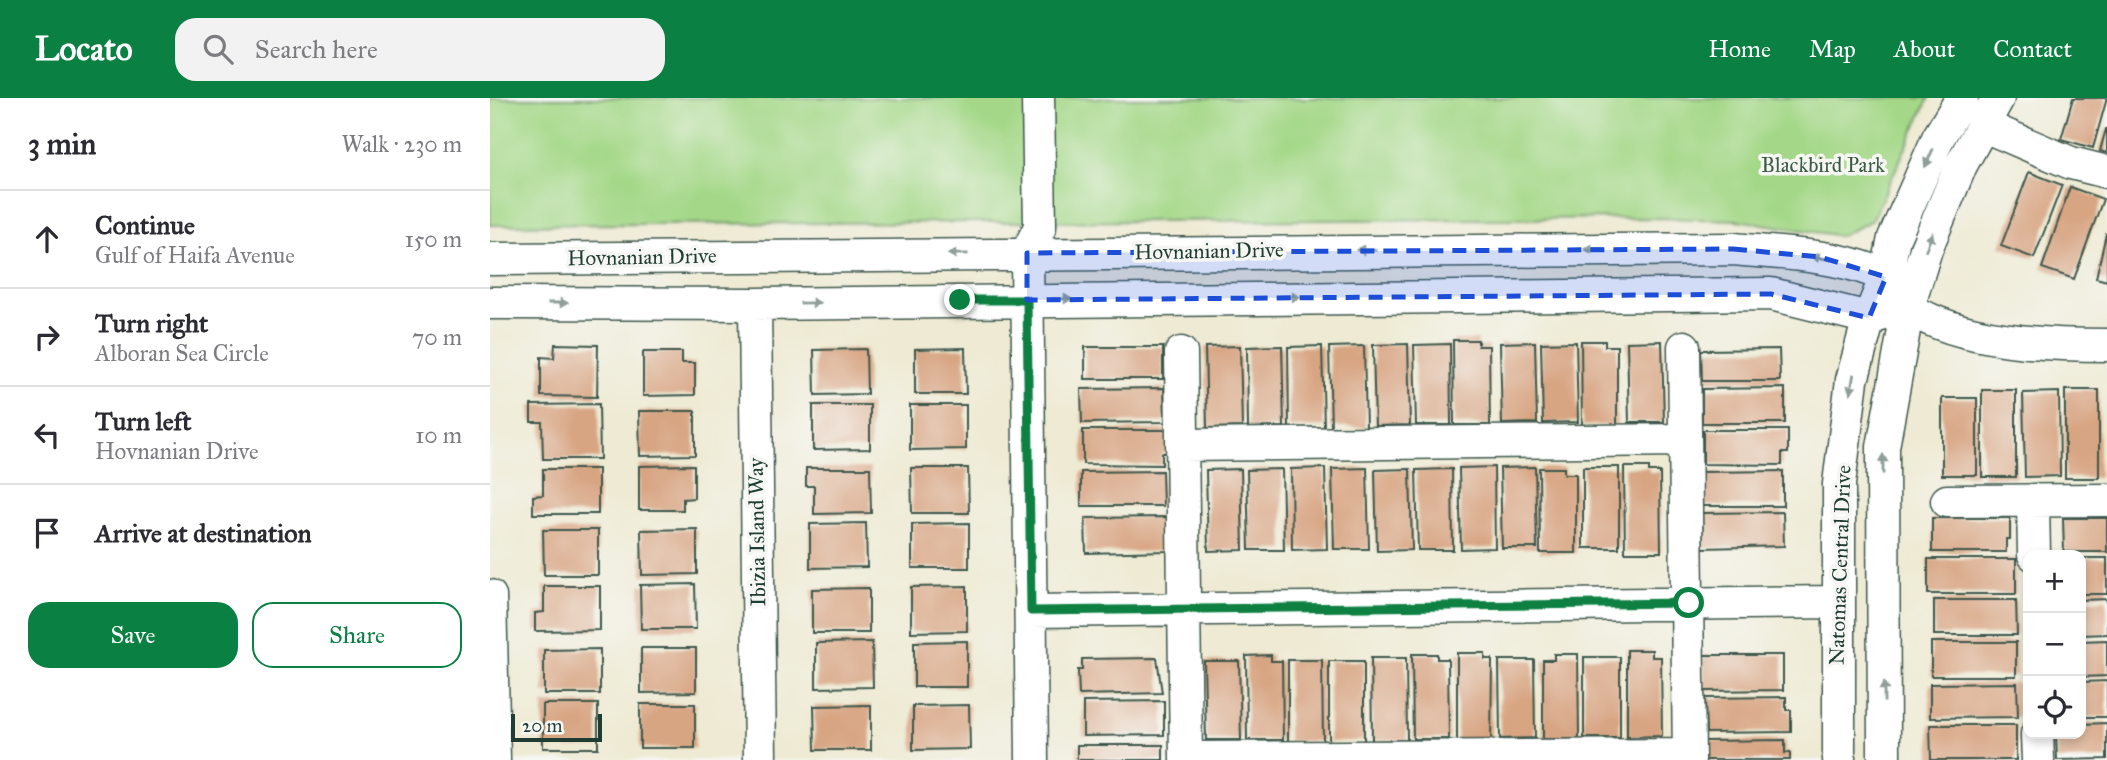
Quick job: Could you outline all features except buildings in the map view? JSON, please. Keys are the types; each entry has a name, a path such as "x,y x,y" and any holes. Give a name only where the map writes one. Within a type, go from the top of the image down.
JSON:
{"street":[{"path":"1032,760 1027,253 1040,227 1038,98"},
{"name":"Natomas Central Drive","path":"1839,760 1836,602 1839,484 1852,380 1869,318 1886,277 1894,238 1938,138 1962,98"},
{"name":"Natomas Central Drive","path":"1884,760 1883,447 1908,308 1926,249 1961,165 1998,98"},
{"path":"1982,125 2071,163 2107,172"},
{"name":"Hovnanian Drive","path":"490,259 1733,249 1820,257 1886,277"},
{"path":"1886,277 1908,308 1946,324 2007,340 2107,345"},
{"path":"490,303 755,304 1771,293 1869,318 1908,308"},
{"name":"Ibizia Island Way","path":"755,304 760,760"},
{"path":"1181,353 1186,759 1689,757 1684,347"},
{"path":"1182,445 1684,440"},
{"path":"2033,500 2034,550"},
{"path":"1947,501 2107,500"},
{"path":"490,596 494,760"},
{"path":"1031,611 1836,602"},
{"path":"2037,739 2038,760"}],"highlighted area":[{"path":"1733,249 1820,257 1886,277 1869,318 1771,294 1027,300 1027,253"}],"green space":[{"name":"Blackbird Park","path":"490,98 1929,98 1872,220 1841,236 1737,220 1656,218 490,225"}],"route":[{"path":"960,300 1027,300 1031,611 1689,603"}]}
